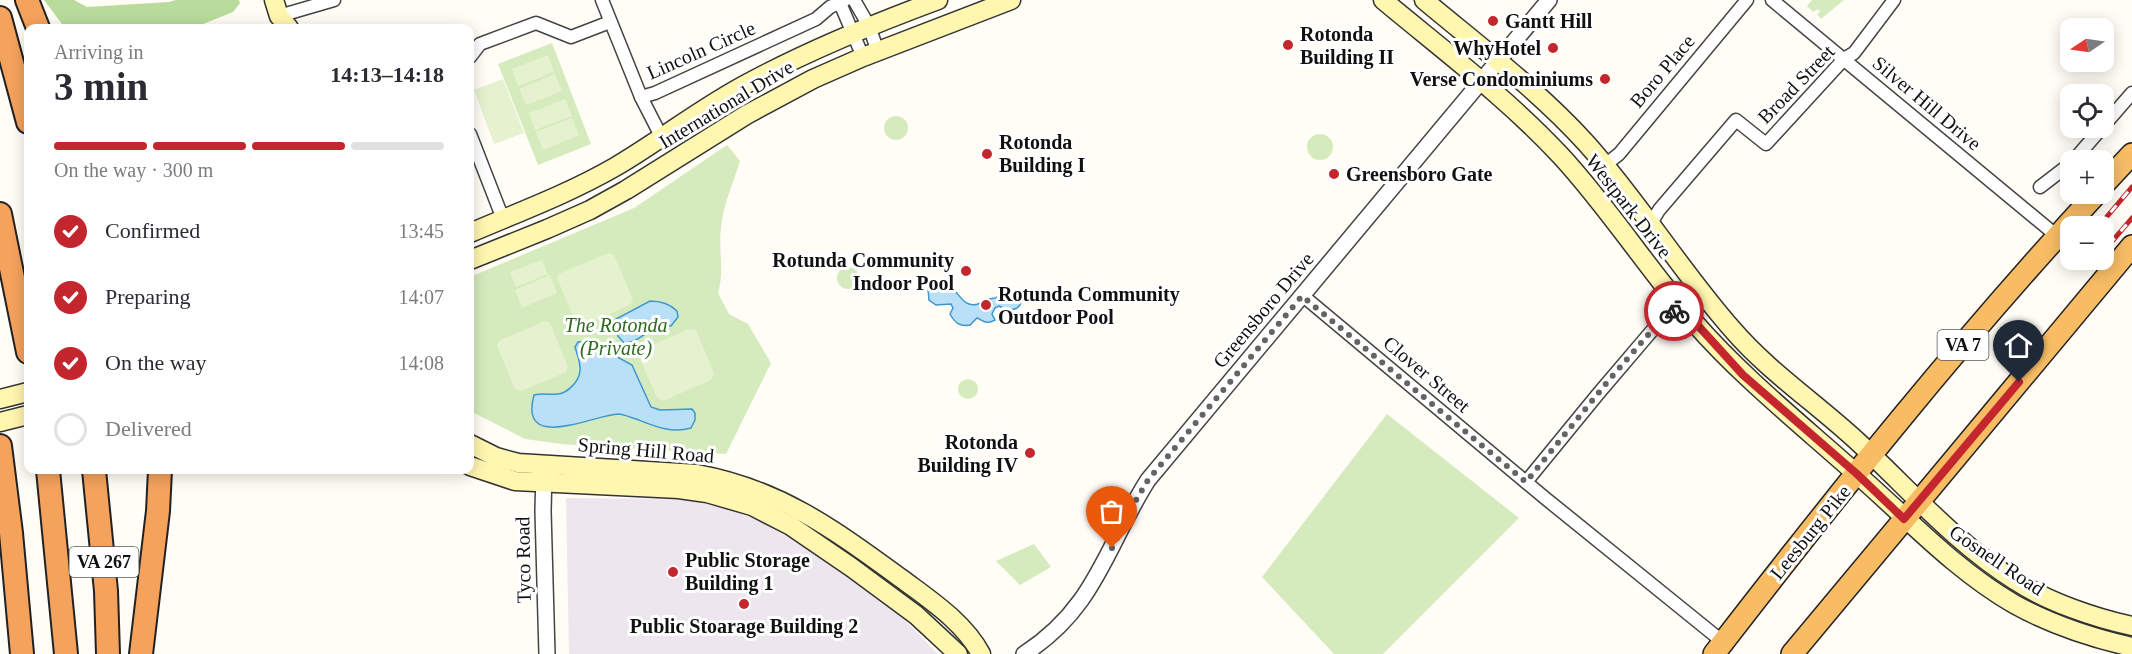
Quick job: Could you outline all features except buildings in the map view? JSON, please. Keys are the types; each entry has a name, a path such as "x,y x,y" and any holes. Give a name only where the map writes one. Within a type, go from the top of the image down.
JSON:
{"highway":[{"path":"27,0 36,24"},
{"path":"0,18 24,108"},
{"path":"2114,173 2132,154"},
{"name":"Leesburg Pike","path":"1719,648 1857,474 2007,292 2087,204"},
{"path":"0,214 24,332"},
{"path":"1792,654 2132,246"},
{"path":"0,448 12,543 22,654"},
{"path":"48,474 66,654"},
{"path":"89,474 94,654"},
{"name":"VA 267","path":"94,474 104,562 108,654"},
{"path":"141,654 158,511 160,474"}],"main road":[{"name":"International Drive","path":"474,231 587,182 631,157 749,82 869,26 938,0"},
{"name":"International Drive","path":"474,258 590,210 783,93 870,54 1011,0"},
{"name":"Westpark Drive","path":"1383,0 1524,120 1562,158 1614,220 1682,308 1743,375 1857,474"},
{"name":"Westpark Drive","path":"1424,0 1565,122 1605,165 1731,329 1758,357 1872,456"},
{"path":"0,399 24,393"},
{"path":"0,422 24,416"},
{"name":"Spring Hill Road","path":"474,446 544,474 707,493 752,506 792,526 851,567 916,615 958,654"},
{"name":"Gosnell Road","path":"1872,456 1972,550 2022,585 2079,610 2132,626"},
{"name":"Spring Hill Road","path":"474,467 515,481 544,474 697,474 721,478 770,495 830,527 938,606 968,636 981,654"},
{"name":"Gosnell Road","path":"1857,474 1947,556 2014,604 2066,627 2132,647"}],"street":[{"path":"279,18 334,0"},
{"name":"Lincoln Circle","path":"602,0 641,97 661,136"},
{"path":"854,0 869,26 870,54"},
{"name":"Greensboro Drive","path":"1024,654 1062,624 1081,602 1101,570 1148,480 1549,0"},
{"name":"Boro Place","path":"1605,165 1619,154 1747,0"},
{"name":"Silver Hill Drive","path":"1772,0 2057,236"},
{"name":"Broad Street","path":"1650,225 1659,210 1736,120 1766,144 1844,59 1854,53 1893,0"},
{"name":"Lincoln Circle","path":"641,97 655,93 816,19 830,7 842,1 852,34 870,54"},
{"path":"474,52 480,44 536,23 571,37 610,22"},
{"path":"2083,150 2132,93"},
{"path":"474,144 503,219"},
{"path":"2040,187 2060,172"},
{"name":"Clover Street","path":"1302,296 1526,482 1719,648"},
{"path":"1526,482 1667,313 1705,296"},
{"name":"Tyco Road","path":"544,474 543,565 547,654"}],"shaded area":[{"path":"566,498 680,499 725,508 755,519 805,546 906,621 938,654 569,654"}],"green space":[{"path":"44,0 74,0 87,7 176,0 239,0 240,3 233,12 203,24 62,24"},
{"path":"1812,0 1844,0 1821,19 1817,14 1820,12 1818,9 1813,12 1807,6"},
{"path":"552,43 591,144 538,165 498,64"},
{"path":"548,55 554,72 518,86 512,69"},
{"path":"555,74 562,91 526,105 519,89"},
{"path":"503,79 524,133 494,144 474,90"},
{"path":"565,99 572,116 535,130 529,113"},
{"path":"896,116 905,119 908,128 905,137 896,140 887,137 884,128 887,119"},
{"path":"572,118 579,135 543,150 536,132"},
{"path":"1320,134 1329,138 1333,147 1329,156 1320,160 1311,156 1307,147 1311,138"},
{"name":"The Rotonda (Private)","path":"727,145 740,161 722,219 721,276 718,293 729,314 748,324 771,363 726,454 561,444 525,439 474,413 474,275 634,208"},
{"path":"608,253 614,255 633,299 630,305 583,325 576,323 557,278 559,274"},
{"path":"542,260 548,274 516,287 510,272"},
{"path":"848,267 858,274 859,278 852,288 848,289 838,282 837,278 844,268"},
{"path":"550,275 557,293 522,308 515,290"},
{"path":"545,321 550,323 568,367 566,372 521,391 515,389 497,346 499,341"},
{"path":"689,329 696,330 714,373 711,380 663,401 657,398 639,356 641,350"},
{"path":"968,379 975,382 978,389 975,396 968,399 961,396 958,389 961,382"},
{"path":"1387,414 1519,518 1383,654 1334,654 1262,577"},
{"path":"1034,544 1051,567 1020,585 996,561"}],"water":[{"name":"Rotunda Community Outdoor Pool","path":"934,283 940,287 946,285 967,303 974,305 996,298 1003,290 1010,287 1013,292 1020,293 1021,303 1012,309 999,306 995,308 992,314 995,320 985,322 977,318 970,325 961,325 950,314 953,308 951,304 936,305 929,300 928,289"},
{"path":"650,301 671,306 677,311 678,317 671,326 656,328 636,340 624,343 612,323"},
{"path":"578,342 596,342 599,347 632,365 651,407 660,410 692,409 695,413 695,420 691,428 677,430 663,428 618,414 561,427 547,427 537,423 532,413 534,395 562,393 572,386 578,379 580,371 575,347"}],"railway":[{"path":"2107,216 2132,187"},
{"path":"2114,239 2132,218"}],"way so far":[{"path":"1112,548 1138,495 1148,480 1302,296 1526,482 1631,354 1667,313 1674,311"}],"place":[{"name":"Gantt Hill","path":"1493,21"},
{"name":"Rotonda Building II","path":"1288,45"},
{"name":"WhyHotel","path":"1553,48"},
{"name":"Verse Condominiums","path":"1605,79"},
{"name":"Rotonda Building I","path":"987,154"},
{"name":"Greensboro Gate","path":"1334,174"},
{"name":"Rotunda Community Indoor Pool","path":"966,271"},
{"name":"Rotunda Community Outdoor Pool","path":"986,305"},
{"name":"Rotonda Building IV","path":"1030,453"},
{"name":"Public Storage Building 1","path":"673,572"},
{"name":"Public Stoarage Building 2","path":"744,604"}],"route":[{"path":"1674,311 1682,308 1743,375 1857,474 1904,519 2019,382"}]}
